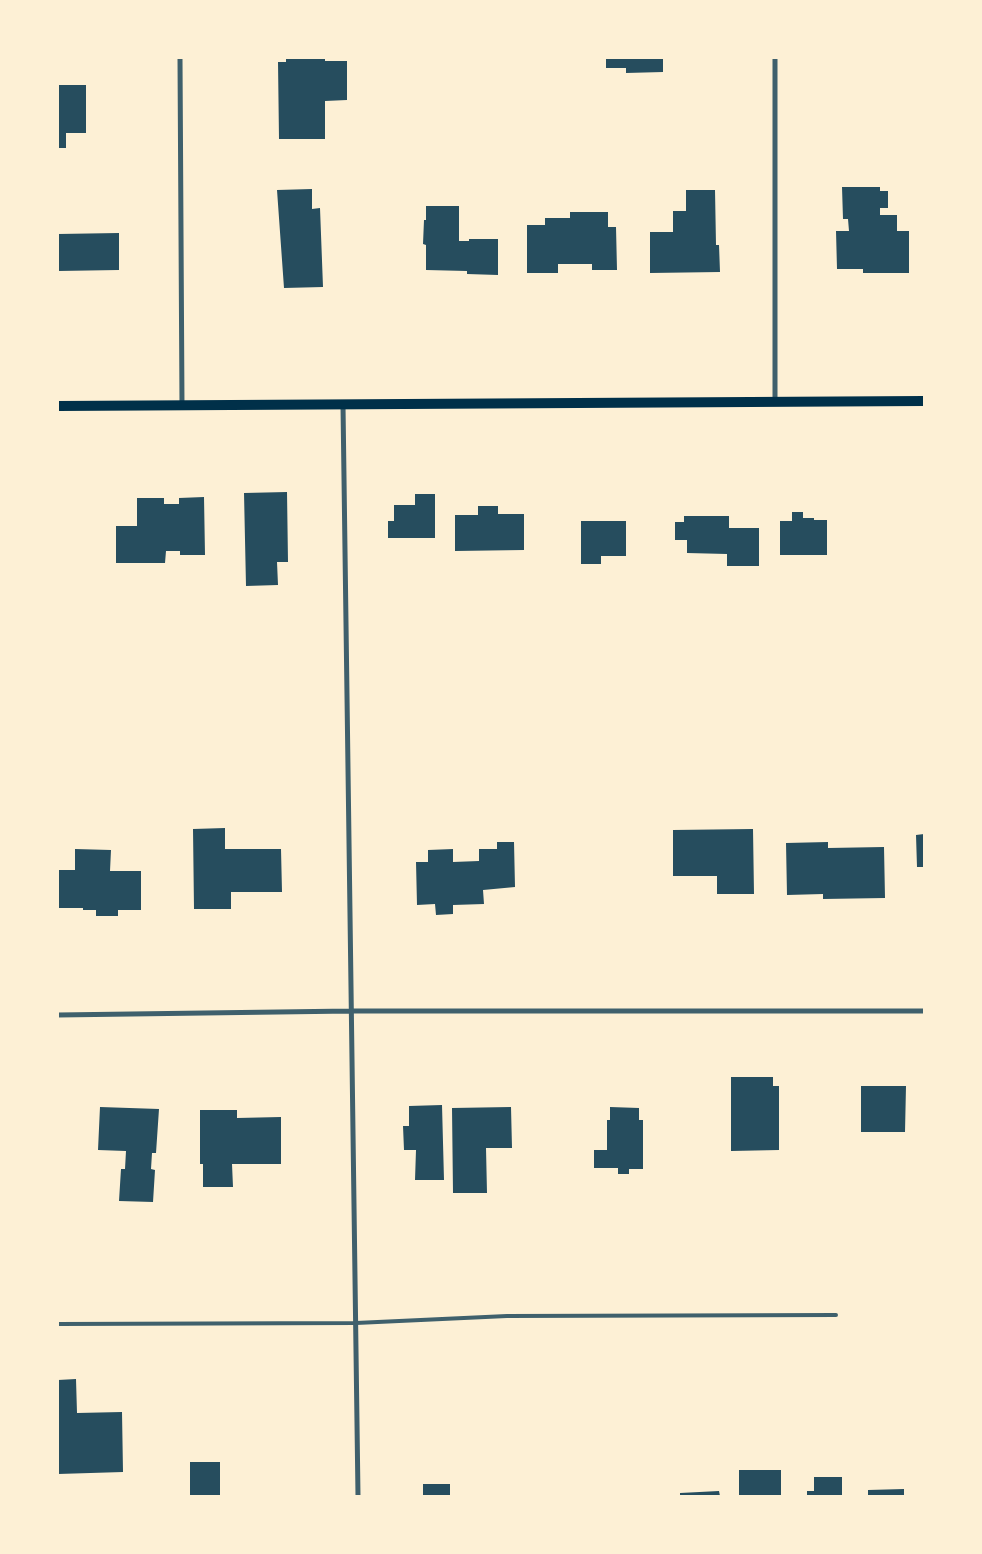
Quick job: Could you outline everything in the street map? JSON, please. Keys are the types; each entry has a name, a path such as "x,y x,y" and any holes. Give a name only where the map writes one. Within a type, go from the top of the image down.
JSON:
{"main road":[{"path":"58,406 924,401"}],"street":[{"path":"180,58 182,406"},
{"path":"775,58 775,402"},
{"path":"343,405 358,1496"},
{"path":"58,1015 351,1011 924,1010"}],"lane":[{"path":"58,1324 356,1324 507,1316 836,1314"}],"building":[{"path":"286,58 325,58 325,61 347,61 347,100 325,101 325,139 279,139 278,62 286,62"},
{"path":"606,58 663,58 663,72 626,73 626,68 606,68"},
{"path":"58,85 86,85 86,133 66,133 66,148 58,148"},
{"path":"842,187 880,187 880,191 888,191 888,208 880,208 880,215 897,215 897,231 909,231 909,273 863,273 863,269 837,269 836,231 849,231 848,219 843,219"},
{"path":"312,189 312,209 320,208 323,287 284,288 277,190"},
{"path":"686,190 715,190 716,245 719,245 720,272 650,273 650,232 673,232 673,211 686,211"},
{"path":"426,206 459,206 459,241 498,239 498,275 467,274 467,271 426,270 426,245 423,244"},
{"path":"570,212 608,212 608,227 616,227 617,270 592,270 592,264 558,264 558,273 527,273 527,225 545,225 545,218 570,218"},
{"path":"119,233 119,270 58,271 58,234"},
{"path":"287,492 288,562 277,562 278,585 246,586 244,493"},
{"path":"415,494 435,494 435,538 388,538 388,521 394,521 394,505 415,505"},
{"path":"204,497 205,555 180,555 180,551 166,551 165,563 116,563 116,526 137,526 137,498 164,498 164,504 179,504 179,498"},
{"path":"478,506 498,506 498,514 524,514 524,550 455,551 455,515 478,515"},
{"path":"792,512 803,512 803,518 827,520 827,555 780,555 780,521 792,521"},
{"path":"684,516 729,516 729,528 759,528 759,566 727,566 727,554 687,553 687,540 675,540 675,522 684,522"},
{"path":"581,521 626,521 626,556 601,556 601,564 581,564"},
{"path":"225,828 225,849 281,849 282,892 231,892 231,909 194,909 193,829"},
{"path":"753,829 754,894 717,894 717,876 673,876 673,830"},
{"path":"924,834 924,867 917,867 916,835"},
{"path":"497,842 514,842 515,887 483,890 484,904 453,905 453,914 436,915 435,904 417,905 416,862 428,862 428,850 453,849 453,862 479,861 479,849 497,849"},
{"path":"828,842 828,848 884,847 885,898 823,899 823,894 787,895 786,843"},
{"path":"75,849 111,850 110,871 141,871 141,910 118,910 118,916 96,916 96,910 58,908 58,870 75,870"},
{"path":"731,1077 773,1077 773,1086 779,1086 779,1150 731,1151"},
{"path":"861,1086 906,1086 905,1132 861,1132"},
{"path":"442,1105 444,1180 415,1180 416,1150 404,1150 403,1126 409,1126 409,1106"},
{"path":"100,1107 159,1109 156,1153 152,1153 151,1169 155,1170 153,1202 119,1201 121,1169 125,1169 126,1151 98,1150"},
{"path":"511,1107 512,1148 486,1148 487,1193 453,1193 452,1108"},
{"path":"610,1107 639,1108 639,1120 643,1120 643,1169 629,1169 629,1174 618,1174 618,1168 594,1168 594,1150 607,1150 607,1120 610,1120"},
{"path":"200,1110 237,1110 237,1118 281,1117 281,1164 232,1164 233,1187 203,1187 203,1164 200,1164"},
{"path":"76,1379 77,1413 122,1412 123,1472 58,1474 58,1380"},
{"path":"190,1462 220,1462 220,1496 190,1496"},
{"path":"739,1470 781,1470 781,1496 739,1496"},
{"path":"814,1477 842,1477 842,1496 807,1496 807,1491 814,1491"},
{"path":"423,1484 450,1484 450,1496 423,1496"},
{"path":"904,1489 904,1496 868,1496 868,1490"},
{"path":"719,1491 720,1496 680,1496 680,1493"}]}
